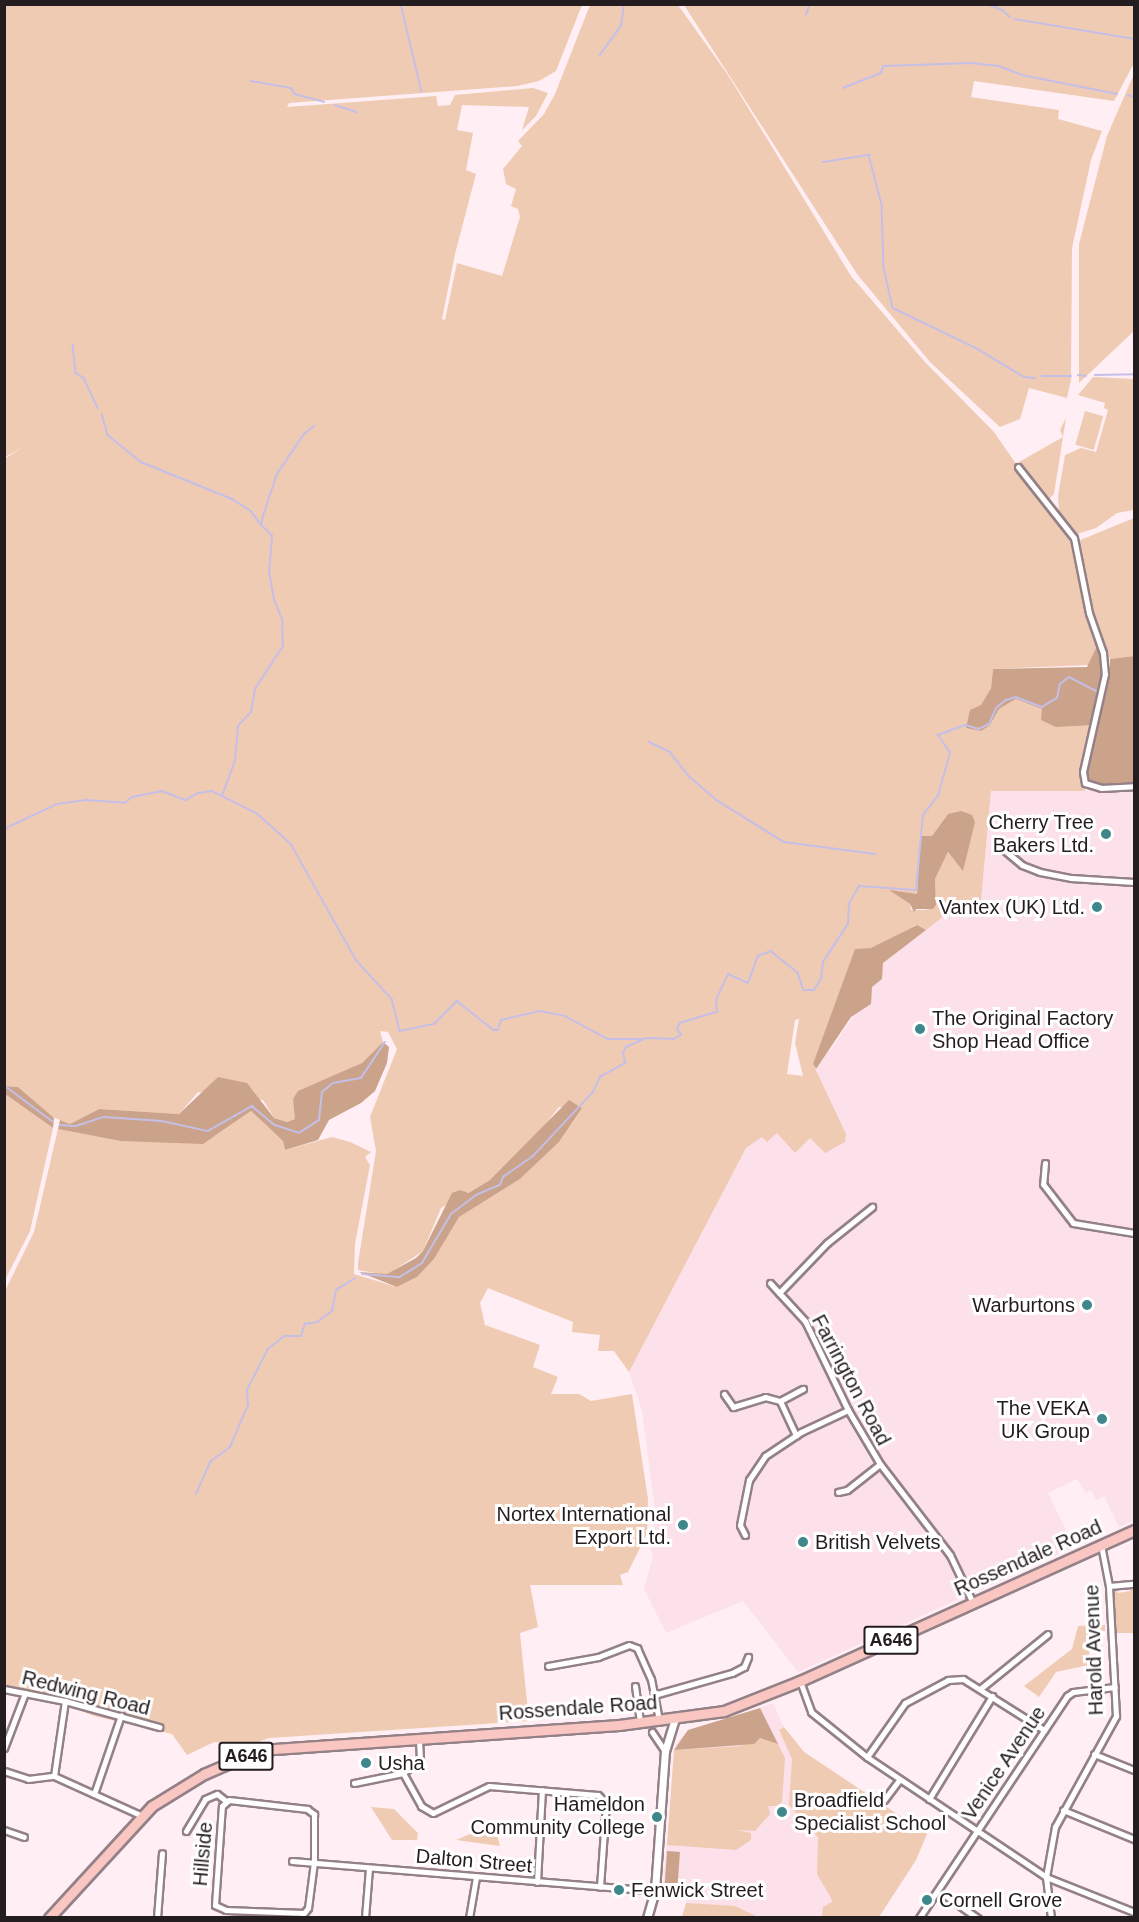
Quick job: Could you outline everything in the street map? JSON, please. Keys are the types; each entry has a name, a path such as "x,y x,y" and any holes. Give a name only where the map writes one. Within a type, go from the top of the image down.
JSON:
{"highway":[{"name":"Rossendale Road","path":"49,1917 142,1816 174,1790 260,1750 659,1721 749,1703 1134,1530"}],"street":[{"path":"1018,467 1074,538 1089,614 1103,653 1105,675 1083,772 1085,783 1101,788 1134,786"},
{"path":"1003,849 1022,865 1040,872 1071,878 1134,882"},
{"path":"1045,1163 1043,1184 1072,1223 1134,1233"},
{"path":"779,1293 827,1243 872,1207"},
{"name":"Farrington Road","path":"770,1283 805,1321 848,1410 880,1464 950,1555 973,1603"},
{"path":"724,1394 733,1407 765,1397 780,1401 803,1389"},
{"path":"780,1401 796,1436"},
{"path":"745,1535 740,1525 749,1480 765,1456 796,1436 848,1410"},
{"path":"838,1492 847,1490 880,1464"},
{"name":"Harold Avenue","path":"1051,1917 1046,1877 1048,1853 1063,1810 1116,1716 1108,1586 1101,1545"},
{"path":"1108,1586 1134,1584"},
{"path":"980,1689 1048,1634"},
{"path":"548,1666 598,1657 629,1645 637,1648 645,1662 659,1721"},
{"path":"654,1695 732,1673 744,1667 748,1657"},
{"path":"867,1757 905,1702 948,1680 963,1679 1044,1730"},
{"path":"800,1681 811,1712 867,1757 1046,1877 1134,1912"},
{"path":"635,1686 640,1722"},
{"name":"Venice Avenue","path":"919,1917 1044,1730 1074,1692 1115,1688"},
{"name":"Redwing Road","path":"4,1689 65,1701 159,1727"},
{"path":"4,1748 25,1693"},
{"path":"929,1799 992,1696"},
{"path":"54,1776 65,1701"},
{"path":"94,1794 121,1715"},
{"path":"647,1917 654,1891 665,1751 675,1719"},
{"path":"652,1732 665,1751"},
{"path":"354,1783 403,1773 420,1759 419,1737"},
{"path":"1094,1754 1134,1770"},
{"path":"4,1771 28,1779 54,1776 142,1816"},
{"path":"403,1773 421,1806 433,1813 489,1786 603,1798 606,1803 600,1887"},
{"path":"885,1800 900,1779"},
{"path":"537,1882 542,1790"},
{"path":"186,1832 205,1799 217,1794 226,1801"},
{"name":"Hillside","path":"236,1799 307,1809 314,1814 314,1862 305,1915 226,1910 215,1905 222,1806 226,1801 236,1799"},
{"path":"1063,1810 1134,1839"},
{"path":"4,1830 24,1837"},
{"path":"157,1917 162,1853"},
{"name":"Dalton Street","path":"292,1861 654,1891"},
{"path":"365,1917 369,1868"},
{"path":"469,1917 476,1877"},
{"path":"946,1896 978,1917"}],"shaded area":[{"path":"5,5 582,5 556,71 539,81 517,86 289,103 287,107 436,96 438,106 450,105 455,95 533,88 548,93 536,116 522,130 529,107 462,105 457,130 473,133 466,170 476,174 455,254 442,319 445,320 457,263 502,276 520,217 518,209 511,206 516,189 506,184 503,169 522,146 518,141 544,114 555,94 590,5 678,5 728,75 851,276 924,361 994,432 1072,545 1098,644 1089,665 993,669 991,688 981,705 990,725 999,709 1016,699 1092,725 1081,766 1085,791 991,791 980,912 953,909 926,930 916,925 871,949 813,1064 846,1134 845,1142 825,1153 810,1138 795,1153 777,1133 767,1142 762,1137 746,1148 629,1372 614,1351 598,1351 600,1335 572,1332 573,1322 488,1288 480,1303 485,1325 540,1345 533,1367 558,1377 551,1394 579,1394 591,1401 632,1394 648,1499 647,1534 628,1572 620,1575 623,1585 530,1585 538,1627 520,1633 529,1721 269,1738 249,1745 214,1742 187,1755 172,1734 94,1716 70,1706 5,1693 5,1291 34,1232 58,1129 120,1141 163,1141 215,1136 251,1111 283,1141 285,1150 332,1137 350,1142 371,1152 365,1157 370,1165 355,1244 354,1274 397,1287 417,1277 434,1259 458,1217 520,1179 559,1142 582,1108 559,1107 530,1144 490,1180 441,1208 423,1251 387,1275 358,1270 358,1263 376,1151 370,1117 397,1049 388,1032 380,1031 383,1042 362,1063 293,1099 297,1111 295,1119 287,1122 274,1118 263,1100 198,1092 179,1114 99,1109 70,1124 50,1116 18,1087 5,1086 4,459 23,447 5,457","holes":["948,814 963,870 948,852 935,879 936,905 926,910 911,910 910,904 891,891 917,894 921,836 932,836","799,1019 795,1043 803,1076 787,1074 795,1020"]},
{"path":"684,5 1134,5 1134,63 1114,101 974,81 971,97 1059,110 1058,119 1102,131 1091,160 1072,248 1071,380 1067,398 1029,388 1020,419 1000,427 930,362 857,274"},
{"path":"1134,74 1134,331 1079,383 1079,244 1107,136"},
{"path":"1093,377 1134,379 1134,510 1117,513 1096,528 1077,534 1059,512 1058,496 1065,455 1081,448 1096,452 1108,410 1104,408 1105,403 1078,395"},
{"path":"1085,411 1103,416 1094,450 1075,445"},
{"path":"1066,418 1063,437 1060,430"},
{"path":"1063,437 1054,494 1049,499 1019,462"},
{"path":"1134,518 1134,656 1110,659 1093,616 1078,541"},
{"path":"1098,644 1102,676 1092,725 1056,727 1041,720 1042,709 1016,699 999,709 990,725 981,731 966,728 970,710 981,705 991,688 993,669 1087,667"},
{"path":"1134,656 1134,784 1097,786 1089,781 1087,769 1109,678 1110,659"},
{"path":"1134,790 1134,1520 1119,1527 1104,1496 1096,1500 1091,1490 1086,1493 1077,1479 1048,1493 1074,1547 798,1672 743,1601 666,1633 644,1589 653,1556 649,1545 656,1516 642,1411 629,1372 762,1117 822,1086 816,1074 818,1061 832,1048 872,987 882,979 883,963 953,909 980,912 991,791"},
{"path":"961,811 972,815 975,822 963,871 948,852 935,879 936,905 933,909 916,909 914,912 910,904 889,890 917,894 921,836 932,836 948,814"},
{"path":"917,925 926,930 883,963 882,979 872,987 871,1004 851,1017 816,1069 813,1064 855,949 871,948"},
{"path":"383,1042 389,1047 387,1063 375,1091 361,1103 329,1120 318,1140 285,1150 283,1141 251,1111 203,1144 120,1141 58,1129 60,1120 70,1124 99,1109 179,1114 218,1077 247,1083 274,1118 287,1122 295,1119 293,1099 298,1091 362,1063"},
{"path":"4,1086 18,1087 54,1118 53,1128 5,1094"},
{"path":"5,1094 53,1128 30,1231 5,1280"},
{"path":"569,1100 582,1108 559,1142 520,1179 459,1217 434,1259 417,1277 397,1287 359,1272 387,1274 416,1258 423,1251 452,1193 460,1190 468,1193 490,1180"},
{"path":"1130,1586 1134,1586 1134,1633 1115,1633 1112,1593 1116,1589 1118,1593 1130,1591"},
{"path":"1105,1625 1105,1631 1089,1634 1089,1665 1056,1672 1039,1697 1024,1686 1072,1649 1078,1626"},
{"name":"Broadfield Specialist School","path":"773,1703 784,1727 804,1752 927,1834 916,1860 879,1917 682,1917 688,1896 662,1894 676,1744 688,1730 734,1718"},
{"path":"760,1708 778,1744 760,1738 754,1744 674,1750 688,1730"},
{"path":"784,1727 804,1752 927,1834 916,1860 879,1917 822,1917 823,1907 832,1902 817,1874 818,1837 789,1805 792,1759 779,1730"},
{"path":"760,1738 778,1744 785,1758 782,1802 777,1806 768,1806 770,1814 755,1831 737,1830 751,1833 751,1840 736,1850 667,1845 674,1750 740,1746"},
{"path":"371,1807 394,1809 418,1833 417,1840 392,1840"},
{"path":"494,1824 500,1846 456,1840"},
{"path":"667,1851 680,1852 678,1885 665,1884"},
{"path":"686,1903 735,1906 758,1917 682,1917"}],"waterway":[{"path":"401,4 422,92"},
{"path":"599,56 621,26 624,4"},
{"path":"806,15 810,4"},
{"path":"987,4 1003,10 1010,17"},
{"path":"1015,19 1134,39"},
{"path":"843,88 881,73 883,66 971,63 999,66 1022,75 1117,94"},
{"path":"251,81 291,88 295,94 324,102"},
{"path":"1128,95 1134,97"},
{"path":"335,105 357,112"},
{"path":"823,162 869,155 882,205 884,268 893,308 976,348 1024,377 1035,378"},
{"path":"73,345 76,373 84,378 98,408"},
{"path":"1095,375 1134,374"},
{"path":"1078,375 1086,376"},
{"path":"1042,376 1071,376"},
{"path":"102,414 108,435 141,462 232,499 251,511 260,523"},
{"path":"222,796 235,761 238,726 251,712 255,689 283,646 282,619 274,600 269,573 272,536 261,525 263,516 277,474 304,434 314,426"},
{"path":"362,1274 400,1277 422,1263 451,1214 476,1195 500,1185 503,1177 533,1156 593,1092 600,1077 625,1063 623,1053 626,1047 646,1038 674,1039 681,1035 677,1029 680,1023 717,1012 716,1000 728,974 748,983 758,956 771,951 798,973 804,990 814,990 821,979 823,962 848,924 849,904 859,886 916,890 923,815 938,796 950,753 938,735 966,725 979,729 989,724 996,708 1006,700 1016,697 1042,707 1057,698 1060,684 1069,677 1097,691"},
{"path":"649,742 670,752 689,776 718,801 784,842 875,854"},
{"path":"4,829 57,804 86,800 125,803 132,797 162,791 186,800 198,793 212,791 258,814 291,844 357,961 392,999 400,1031 434,1024 457,1001 494,1030 498,1030 501,1020 540,1011 565,1016 608,1039 641,1039"},
{"path":"60,1125 76,1126 104,1117 162,1121 208,1131 252,1106 275,1125 299,1133 319,1120 322,1092 333,1083 361,1078 385,1042"},
{"path":"4,1085 52,1121"},
{"path":"196,1494 211,1461 230,1447 248,1405 247,1390 268,1349 284,1336 301,1336 305,1324 317,1322 332,1311 336,1290 355,1278"}],"place":[{"name":"Cherry Tree Bakers Ltd.","path":"1106,834"},
{"name":"Vantex (UK) Ltd.","path":"1097,907"},
{"name":"The Original Factory Shop Head Office","path":"920,1029"},
{"name":"Warburtons","path":"1087,1305"},
{"name":"The VEKA UK Group","path":"1102,1419"},
{"name":"Nortex International Export Ltd.","path":"683,1525"},
{"name":"British Velvets","path":"803,1542"},
{"name":"Usha","path":"366,1763"},
{"name":"Broadfield Specialist School","path":"782,1812"},
{"name":"Hameldon Community College","path":"657,1817"},
{"name":"Fenwick Street","path":"619,1890"},
{"name":"Cornell Grove","path":"927,1900"}]}
